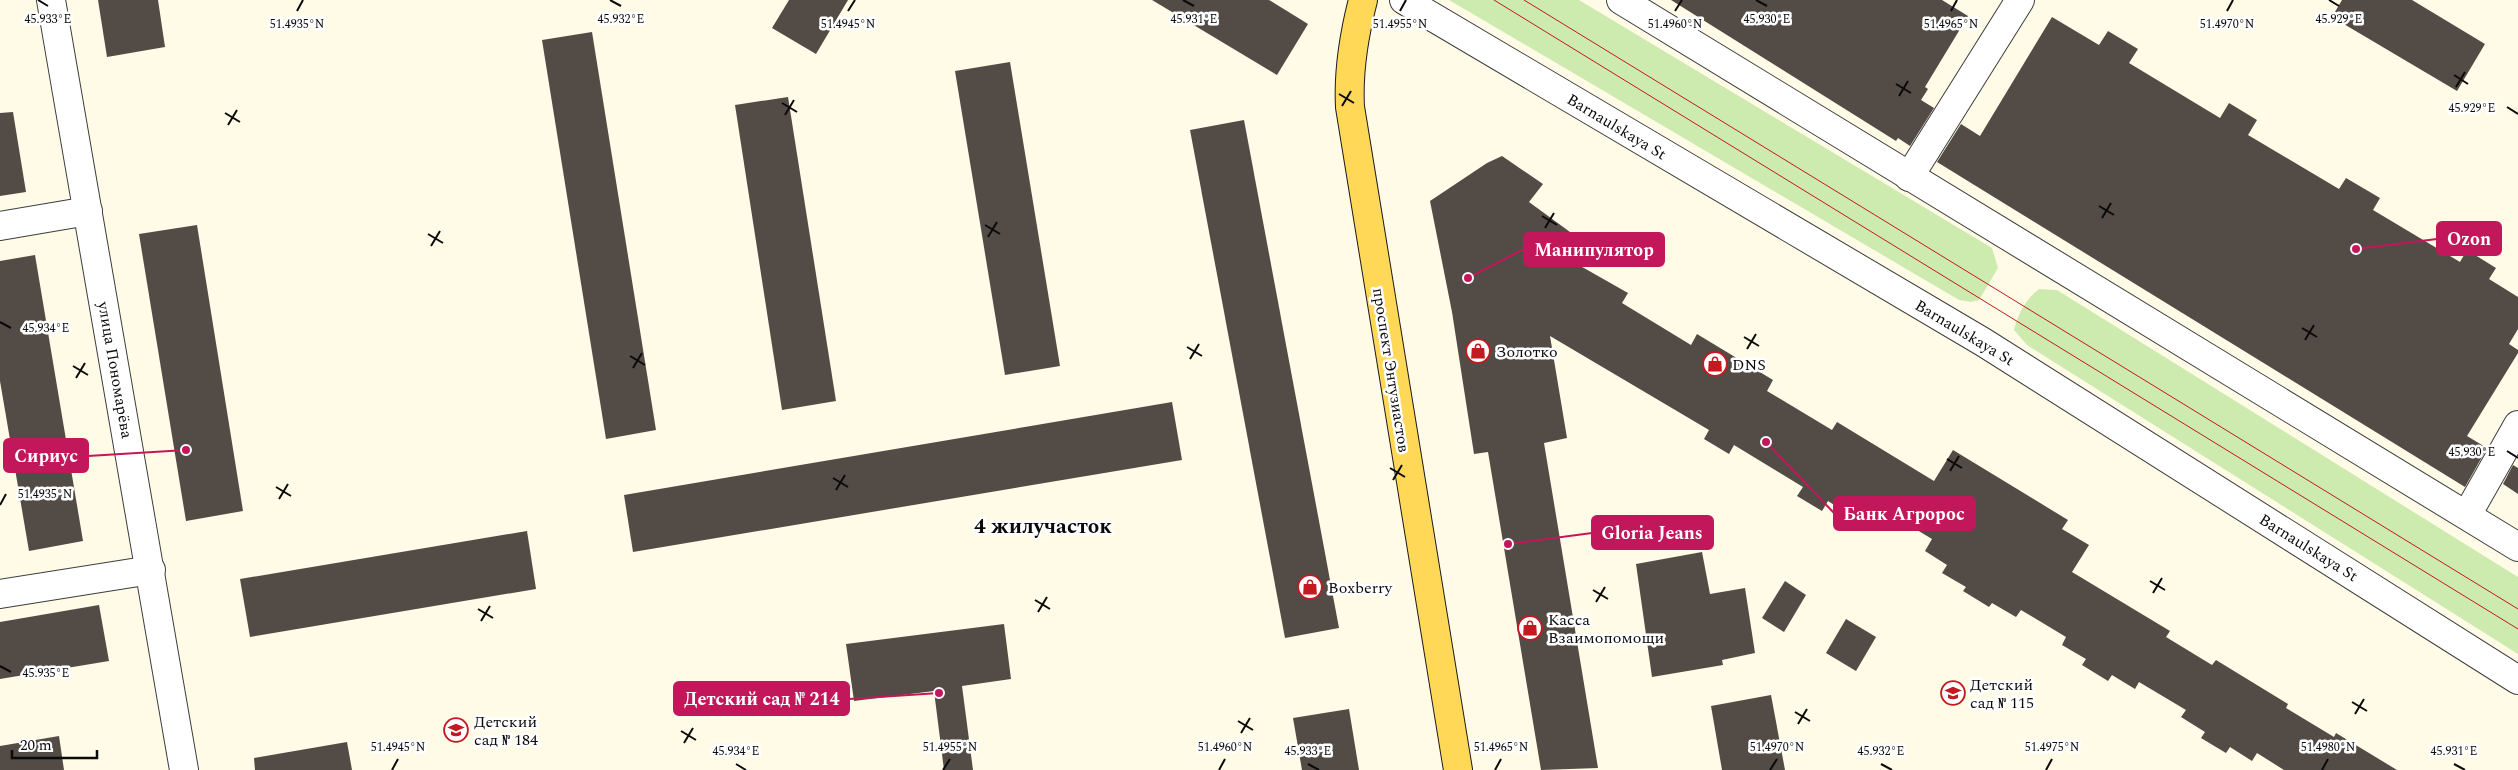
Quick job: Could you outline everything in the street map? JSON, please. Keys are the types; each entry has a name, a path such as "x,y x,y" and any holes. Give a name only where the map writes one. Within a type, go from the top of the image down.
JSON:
{"main road":[{"name":"проспект Энтузиастов","path":"1363,0 1355,31 1350,71 1350,106 1458,770"}],"street":[{"name":"улица Пономарёва","path":"50,0 151,570 184,770"},
{"name":"Barnaulskaya St","path":"1404,0 1983,342 2518,680"},
{"path":"1621,0 2518,546"},
{"path":"1909,177 2020,0"},
{"path":"0,226 88,211"},
{"path":"2467,515 2518,425"},
{"path":"0,594 151,570"}],"green space":[{"path":"1449,0 1579,0 1992,248 1998,268 1979,300 1971,302 1959,300"},
{"path":"2039,289 2057,290 2518,577 2518,654 2027,345 2014,330 2023,307"}],"building":[{"path":"98,0 158,0 165,47 107,57"},
{"path":"789,0 848,0 816,54 772,28"},
{"path":"1152,0 1269,0 1308,24 1277,75"},
{"path":"1671,0 1942,0 1968,16 1925,87 1928,89 1921,100 1934,108 1910,146 1898,138 1896,141"},
{"path":"2342,0 2412,0 2485,44 2457,91 2332,17"},
{"path":"2052,17 2099,45 2108,31 2138,49 2129,63 2220,118 2229,103 2257,120 2248,135 2339,189 2346,178 2380,198 2373,210 2460,262 2467,250 2496,268 2489,279 2518,297 2518,329 2509,344 2518,350 2518,353 2467,436 2487,448 2465,487 1937,162 1961,124 1980,136"},
{"path":"592,32 656,430 606,439 542,40"},
{"path":"1010,62 1060,366 1005,375 955,71"},
{"path":"788,97 836,401 782,410 735,105"},
{"path":"13,112 26,192 0,196 0,113"},
{"path":"1244,120 1339,628 1285,638 1190,130"},
{"path":"1502,156 1543,184 1529,202 1570,232 1561,255 1628,293 1622,303 1691,345 1697,334 1773,380 1767,391 1832,430 1837,422 1934,481 1953,450 2068,520 2062,529 2089,545 2072,572 2170,631 2166,637 2212,665 2216,660 2288,704 2286,708 2334,737 2336,733 2397,770 2284,770 2257,753 2252,761 2230,747 2226,753 2201,738 2205,732 2181,717 2186,710 2139,682 2135,689 2112,675 2108,681 2082,665 2086,659 2062,645 2066,637 2021,610 2016,617 1992,603 1989,607 1963,591 1966,587 1942,573 1947,565 1925,551 1932,539 1874,504 1869,513 1856,505 1850,515 1828,501 1822,511 1797,496 1803,487 1734,445 1729,454 1704,439 1709,430 1550,336 1567,438 1544,443 1598,768 1541,770 1488,452 1474,454 1452,312 1430,201 1487,163"},
{"path":"197,225 243,511 186,521 139,234"},
{"path":"35,255 83,541 29,551 0,381 0,261"},
{"path":"1172,402 1182,460 633,552 624,495"},
{"path":"2513,465 2518,468 2518,494 2503,484"},
{"path":"527,531 536,589 250,637 240,579"},
{"path":"1702,552 1710,594 1745,588 1755,653 1722,660 1723,665 1652,677 1636,564"},
{"path":"1785,581 1806,595 1784,632 1762,618"},
{"path":"99,605 109,661 0,679 0,622"},
{"path":"1846,619 1876,637 1856,671 1826,653"},
{"path":"1004,624 1011,679 962,686 973,770 944,770 934,691 854,701 846,644"},
{"path":"1771,695 1785,770 1722,770 1711,706"},
{"path":"1349,709 1359,770 1302,770 1293,718"},
{"path":"59,736 64,770 0,770 0,746"},
{"path":"347,742 352,770 255,770 254,758"}],"tram line":[{"path":"1494,0 2518,629"},
{"path":"1524,0 2518,609"}],"place":[{"name":"Ozon","path":"2356,249"},
{"name":"Манипулятор","path":"1468,278"},
{"name":"Золотко","path":"1478,351"},
{"name":"DNS","path":"1715,364"},
{"name":"Банк Агророс","path":"1766,442"},
{"name":"Сириус","path":"186,450"},
{"name":"Gloria Jeans","path":"1508,544"},
{"name":"Boxberry","path":"1310,587"},
{"name":"Касса Взаимопомощи","path":"1530,628"},
{"name":"Детский сад № 214","path":"939,693"},
{"name":"Детский сад № 115","path":"1953,693"},
{"name":"Детский сад № 184","path":"456,730"}],"district":[{"name":"4 жилучасток","path":"1043,526"}]}
